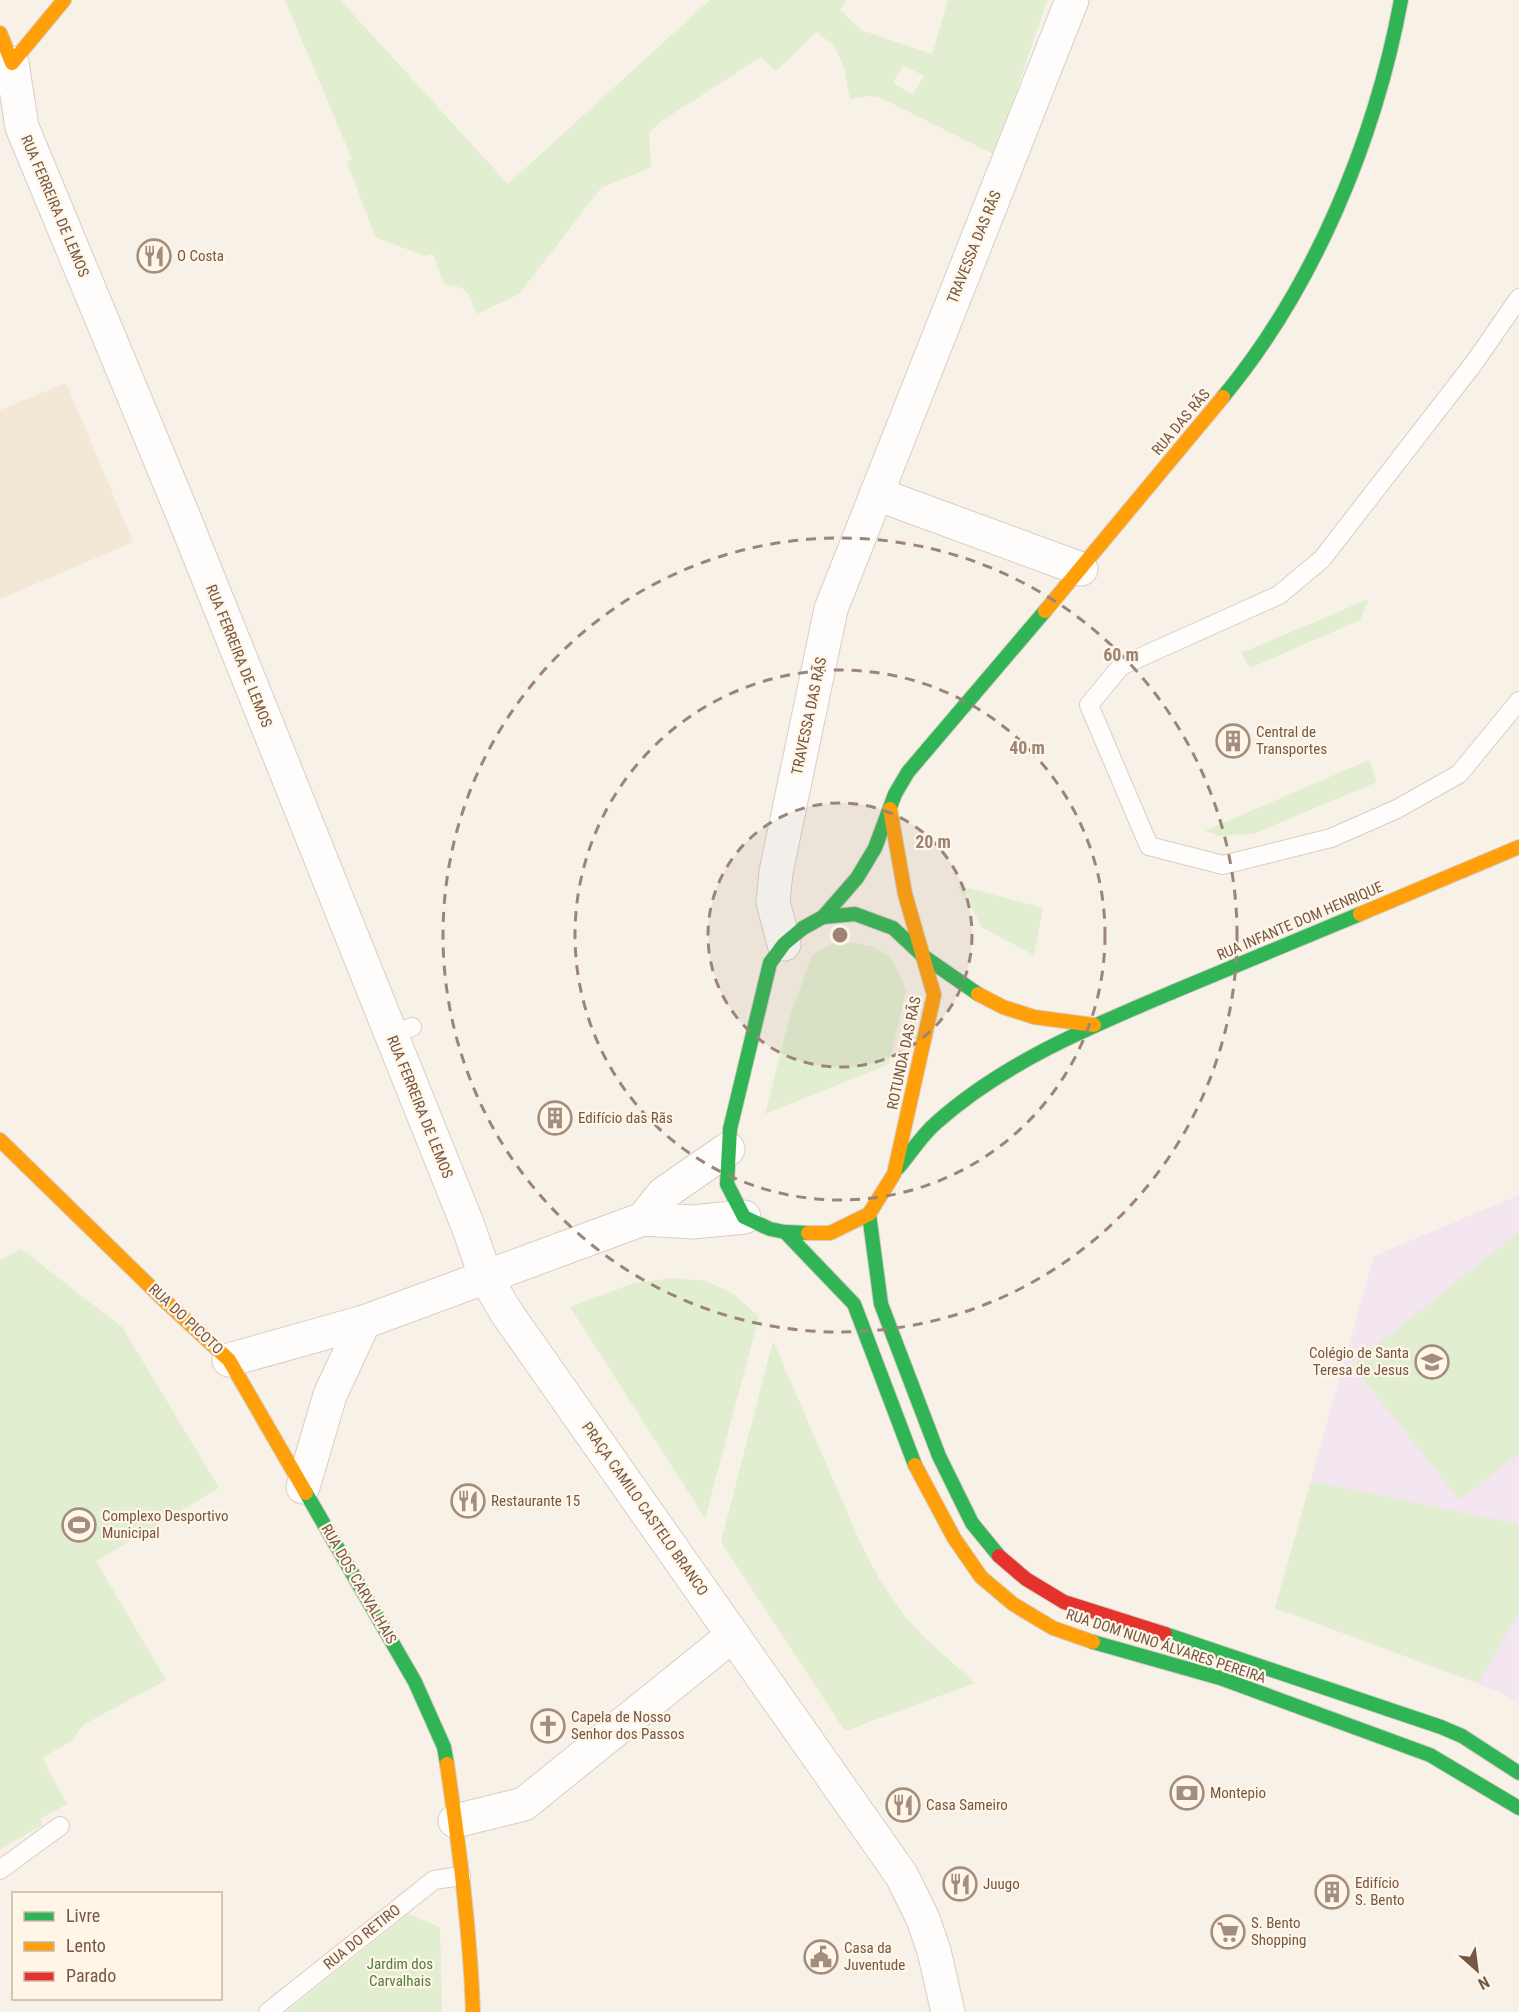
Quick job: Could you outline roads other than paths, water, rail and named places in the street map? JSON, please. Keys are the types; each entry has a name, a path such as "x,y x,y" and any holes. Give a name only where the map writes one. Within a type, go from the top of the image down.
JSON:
{"main road":[{"path":"12,63 64,0"},
{"name":"RUA DAS RÃS","path":"823,917 857,878 875,848 895,794 908,772 1081,569 1248,367 1295,292 1341,199 1371,116 1395,32 1401,0"},
{"name":"RUA FERREIRA DE LEMOS","path":"0,33 12,63"},
{"path":"890,809 905,894 923,956"},
{"name":"RUA INFANTE DOM HENRIQUE","path":"894,1174 936,1123 975,1092 1050,1048 1094,1025 1519,847"},
{"path":"869,1214 830,1233 786,1232 770,1229 744,1217 727,1184 730,1129 770,963 784,944 803,928 823,917 855,914 893,928 923,956 973,992 1003,1007 1034,1017 1094,1025"},
{"name":"ROTUNDA DAS RÃS","path":"869,1214 894,1174 934,995 923,956"},
{"name":"RUA DO PICOTO","path":"0,1140 229,1360"},
{"name":"RUA DOM NUNO ÁLVARES PEREIRA","path":"869,1214 882,1304 939,1455 972,1523 997,1555 1026,1579 1064,1602 1227,1654 1441,1727 1462,1736 1519,1773"},
{"name":"RUA DOM NUNO ÁLVARES PEREIRA","path":"786,1232 854,1304 918,1472 960,1548 981,1577 1013,1604 1053,1628 1105,1646 1220,1678 1430,1755 1519,1808"},
{"name":"RUA DOS CARVALHAIS","path":"229,1360 415,1682 444,1747 455,1821 472,1982 473,2012"}],"street":[{"name":"TRAVESSA DAS RÃS","path":"784,944 773,902 776,872 831,609 1072,0"},
{"name":"RUA FERREIRA DE LEMOS","path":"12,63 11,131 183,515 385,989 402,1031 486,1278"},
{"path":"877,495 1081,569"},
{"path":"643,1219 663,1194 728,1149"},
{"path":"486,1278 643,1219 693,1222 744,1217"},
{"name":"RUA DO PICOTO","path":"229,1360 364,1322 486,1278"},
{"name":"PRAÇA CAMILO CASTELO BRANCO","path":"486,1278 513,1322 902,1876 923,1919 934,1951 948,2012"},
{"path":"303,1487 330,1395 364,1322"},
{"path":"455,1821 524,1804 733,1635"}],"lane":[{"path":"1519,298 1474,363 1322,559 1279,595 1121,666 1089,705 1149,846 1223,865 1331,838 1397,809 1459,774 1519,701"},
{"path":"0,1870 60,1827"},
{"name":"RUA DO RETIRO","path":"268,2012 434,1880 461,1876"}],"place":[{"name":"O Costa","path":"154,256"},
{"name":"Central de Transportes","path":"1233,741"},
{"name":"Edifício das Rãs","path":"555,1118"},
{"name":"Colégio de Santa Teresa de Jesus","path":"1432,1362"},
{"name":"Restaurante 15","path":"468,1501"},
{"name":"Complexo Desportivo Municipal","path":"79,1525"},
{"name":"Capela de Nosso Senhor dos Passos","path":"548,1726"},
{"name":"Montepio","path":"1187,1793"},
{"name":"Casa Sameiro","path":"903,1805"},
{"name":"Juugo","path":"960,1884"},
{"name":"Edifício S. Bento","path":"1332,1892"},
{"name":"S. Bento Shopping","path":"1228,1932"},
{"name":"Casa da Juventude","path":"821,1957"}],"park label":[{"name":"Jardim dos Carvalhais","path":"400,1972"}]}
